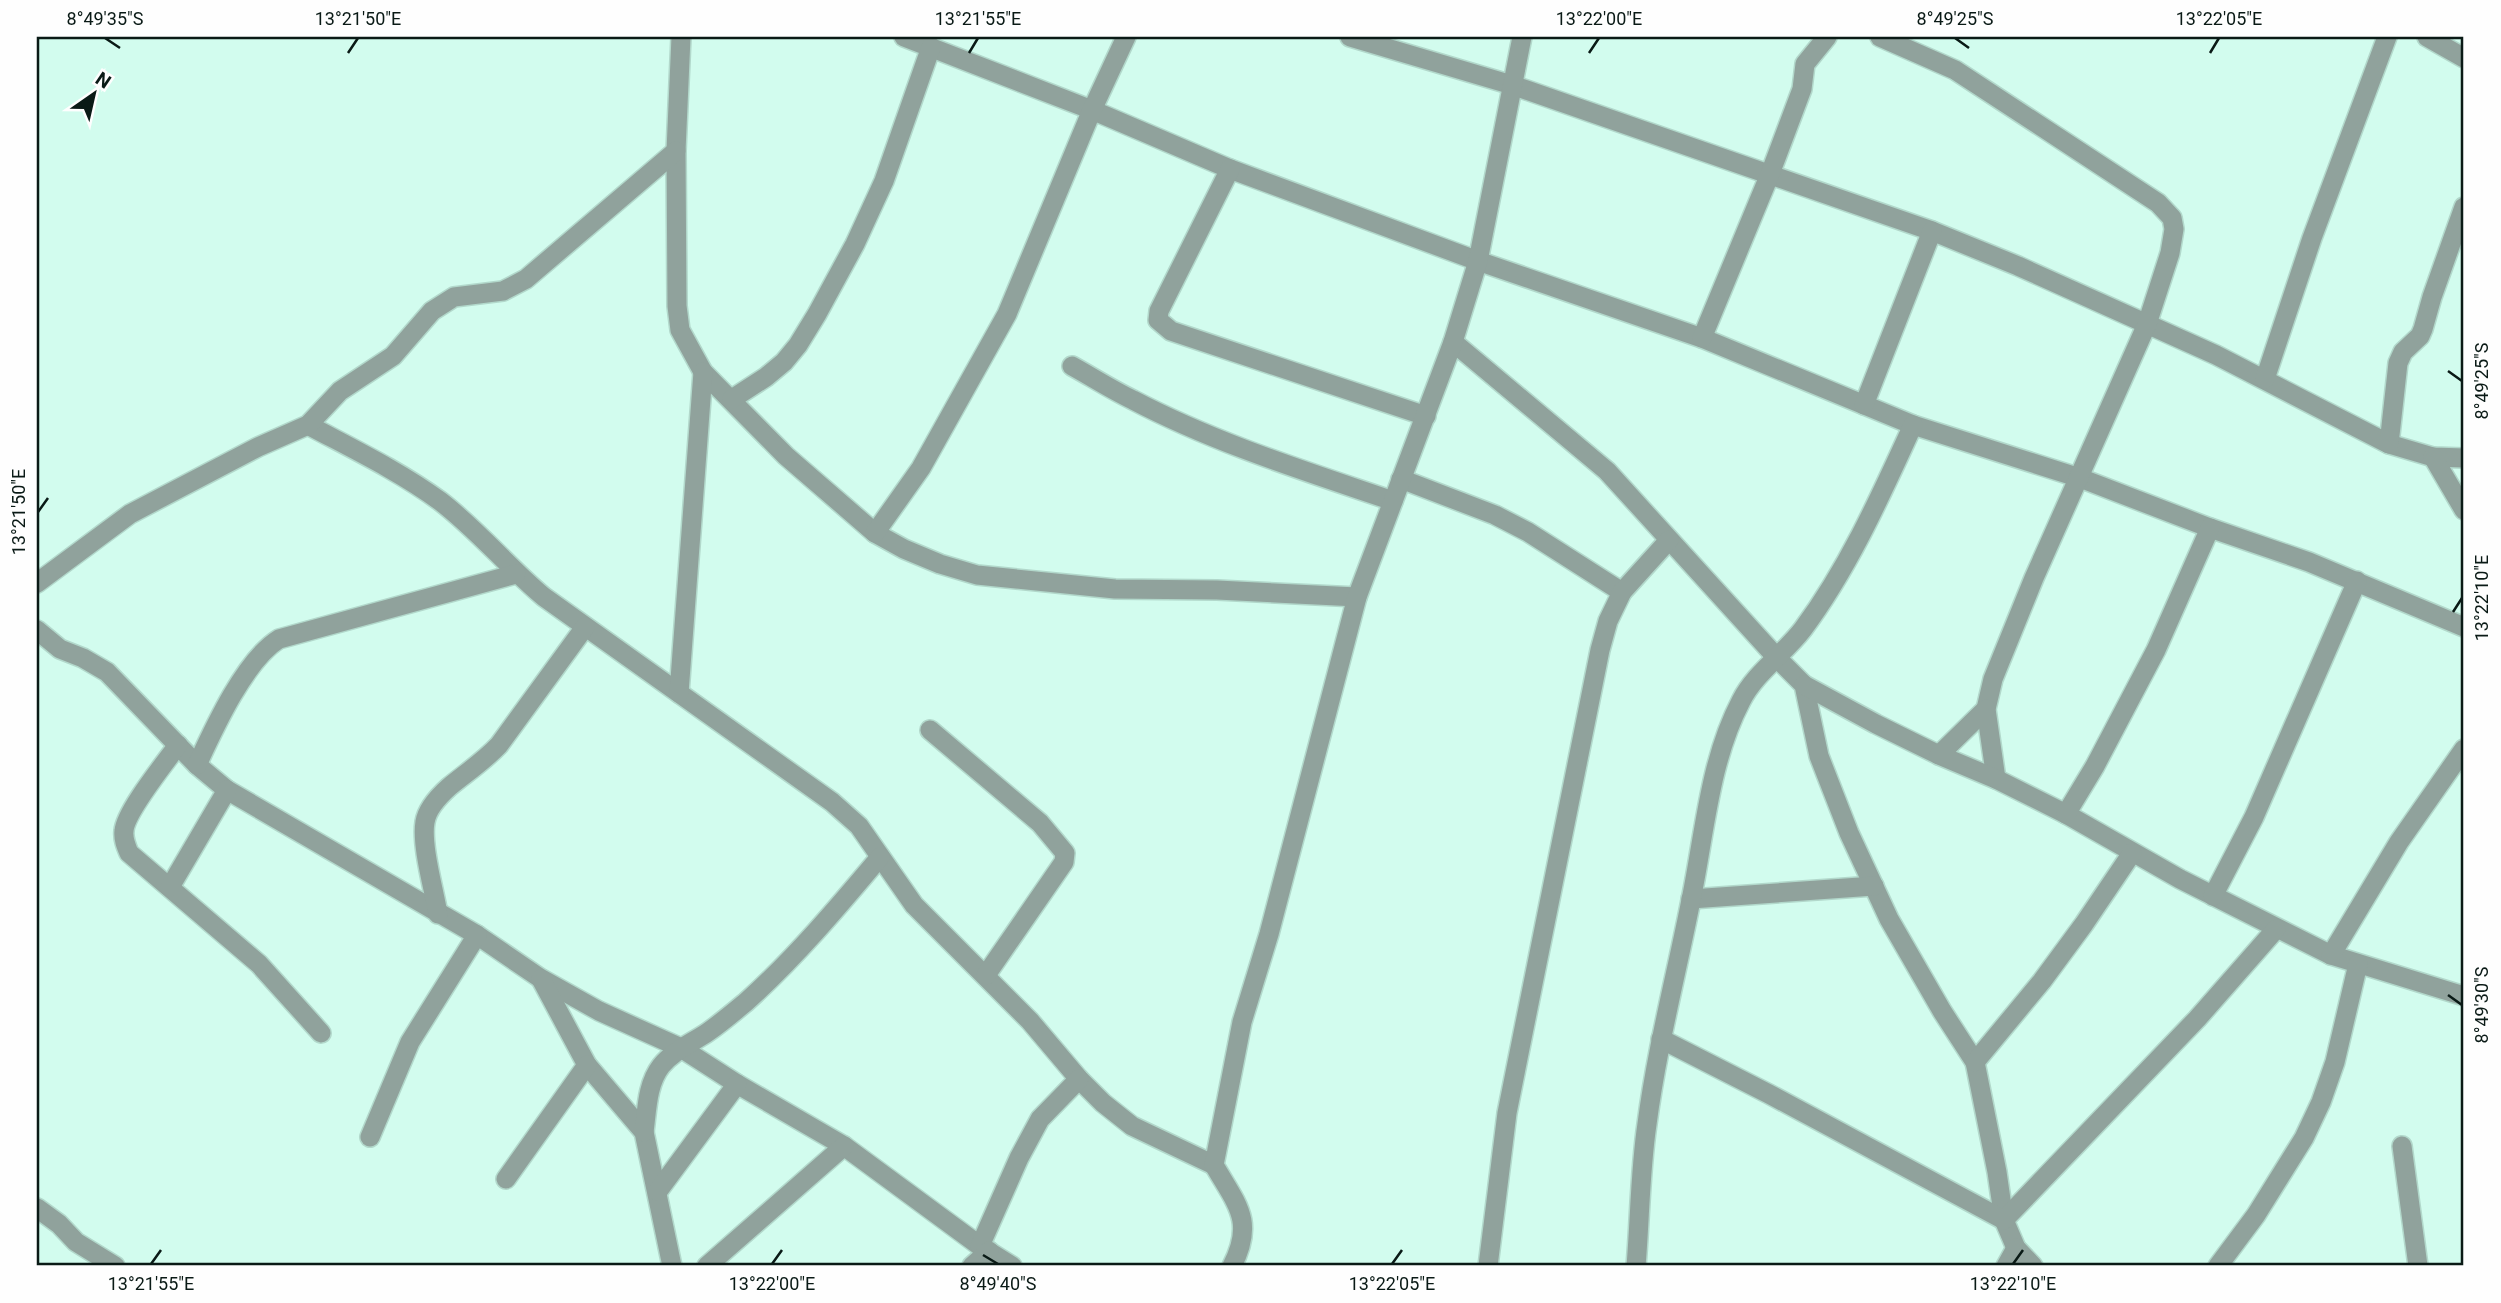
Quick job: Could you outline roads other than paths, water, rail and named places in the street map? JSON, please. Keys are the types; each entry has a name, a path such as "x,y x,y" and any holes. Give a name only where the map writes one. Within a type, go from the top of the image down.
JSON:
{"street":[{"path":"681,37 676,151 677,306 680,330 703,372 732,398 786,456 875,533 928,559 977,575 1115,589 1217,590 1357,597"},
{"path":"904,37 1093,110 1230,169 1478,261 1702,338 1913,425 2080,478 2357,581 2464,627"},
{"path":"875,533 921,468 1007,314 1126,37"},
{"path":"1350,37 1401,45 1932,230 2265,379 2389,444 2433,457 2464,458"},
{"path":"1214,1165 1242,1023 1269,934 1357,597 1453,342 1478,261 1522,37"},
{"path":"1702,338 1802,89 1805,64 1827,37"},
{"path":"1880,37 1955,70 2165,208 2172,218 2174,229 2170,253 2147,324 2002,654 1986,709 1996,779"},
{"path":"2265,379 2312,238 2387,37"},
{"path":"2427,37 2464,58"},
{"path":"732,398 784,362 817,314 855,244 884,181 931,47"},
{"path":"37,583 130,514 258,447 308,425 340,391 393,356 432,311 454,297 503,290 526,279 676,151"},
{"path":"1230,169 1159,312 1158,320 1161,325 1171,331 1426,416"},
{"path":"2389,444 2399,363 2403,352 2420,336 2423,329 2464,207"},
{"path":"1864,405 1932,230"},
{"path":"1453,342 1607,471 1804,685 1938,755 1996,779 2066,814 2276,929 2331,955 2464,996"},
{"path":"1072,366 1133,400 1212,436 1393,501"},
{"path":"679,693 703,372"},
{"path":"308,425 405,478 441,502 516,574 832,802 859,826 914,905 945,939 986,975 1030,1021 1103,1103 1132,1126 1214,1165 1237,1205 1244,1227 1241,1247 1232,1266"},
{"path":"1636,1266 1647,1125 1661,1040 1692,899 1720,747 1741,700 1754,681 1778,659 1803,629 1842,568 1874,509 1913,425"},
{"path":"2433,457 2464,510"},
{"path":"1401,479 1495,515 1528,532 1622,592"},
{"path":"2066,814 2095,766 2156,650 2210,528"},
{"path":"1488,1266 1507,1113 1600,650 1608,621 1622,592 1669,540"},
{"path":"197,765 231,699 258,657 279,639 516,574"},
{"path":"2213,895 2253,817 2357,581"},
{"path":"438,914 425,837 425,822 430,808 449,787 488,757 499,745 586,627"},
{"path":"37,630 60,649 107,672 197,765 227,790 477,936 540,978 599,1011 681,1048 844,1146 984,1249 1012,1266"},
{"path":"1804,685 1819,756 1849,833 1889,919 1975,1062 2004,1220 2015,1248 2033,1266"},
{"path":"1938,755 1986,709"},
{"path":"930,730 1040,823 1065,853 1064,862 986,975"},
{"path":"178,745 124,828 124,839 129,853 259,964 321,1032"},
{"path":"2331,955 2399,842 2464,749"},
{"path":"170,887 227,790"},
{"path":"1975,1062 2042,981 2132,852"},
{"path":"672,1266 644,1132 653,1078 662,1065 681,1048 708,1032 746,1002 825,923 880,857"},
{"path":"1692,899 1874,886"},
{"path":"2004,1220 2197,1019 2276,929"},
{"path":"370,1137 410,1042 477,936"},
{"path":"2218,1266 2256,1216 2304,1138 2321,1102 2335,1062 2358,964"},
{"path":"540,978 587,1065 644,1132"},
{"path":"703,1061 708,1032"},
{"path":"1661,1040 1769,1094 2004,1220"},
{"path":"506,1179 587,1065"},
{"path":"972,1266 984,1249 1019,1158 1040,1119 1079,1079"},
{"path":"658,1191 737,1084"},
{"path":"707,1266 844,1146"},
{"path":"2402,1146 2418,1266"},
{"path":"37,1208 59,1224 76,1242 115,1266"},
{"path":"2006,1266 2015,1248"}]}
